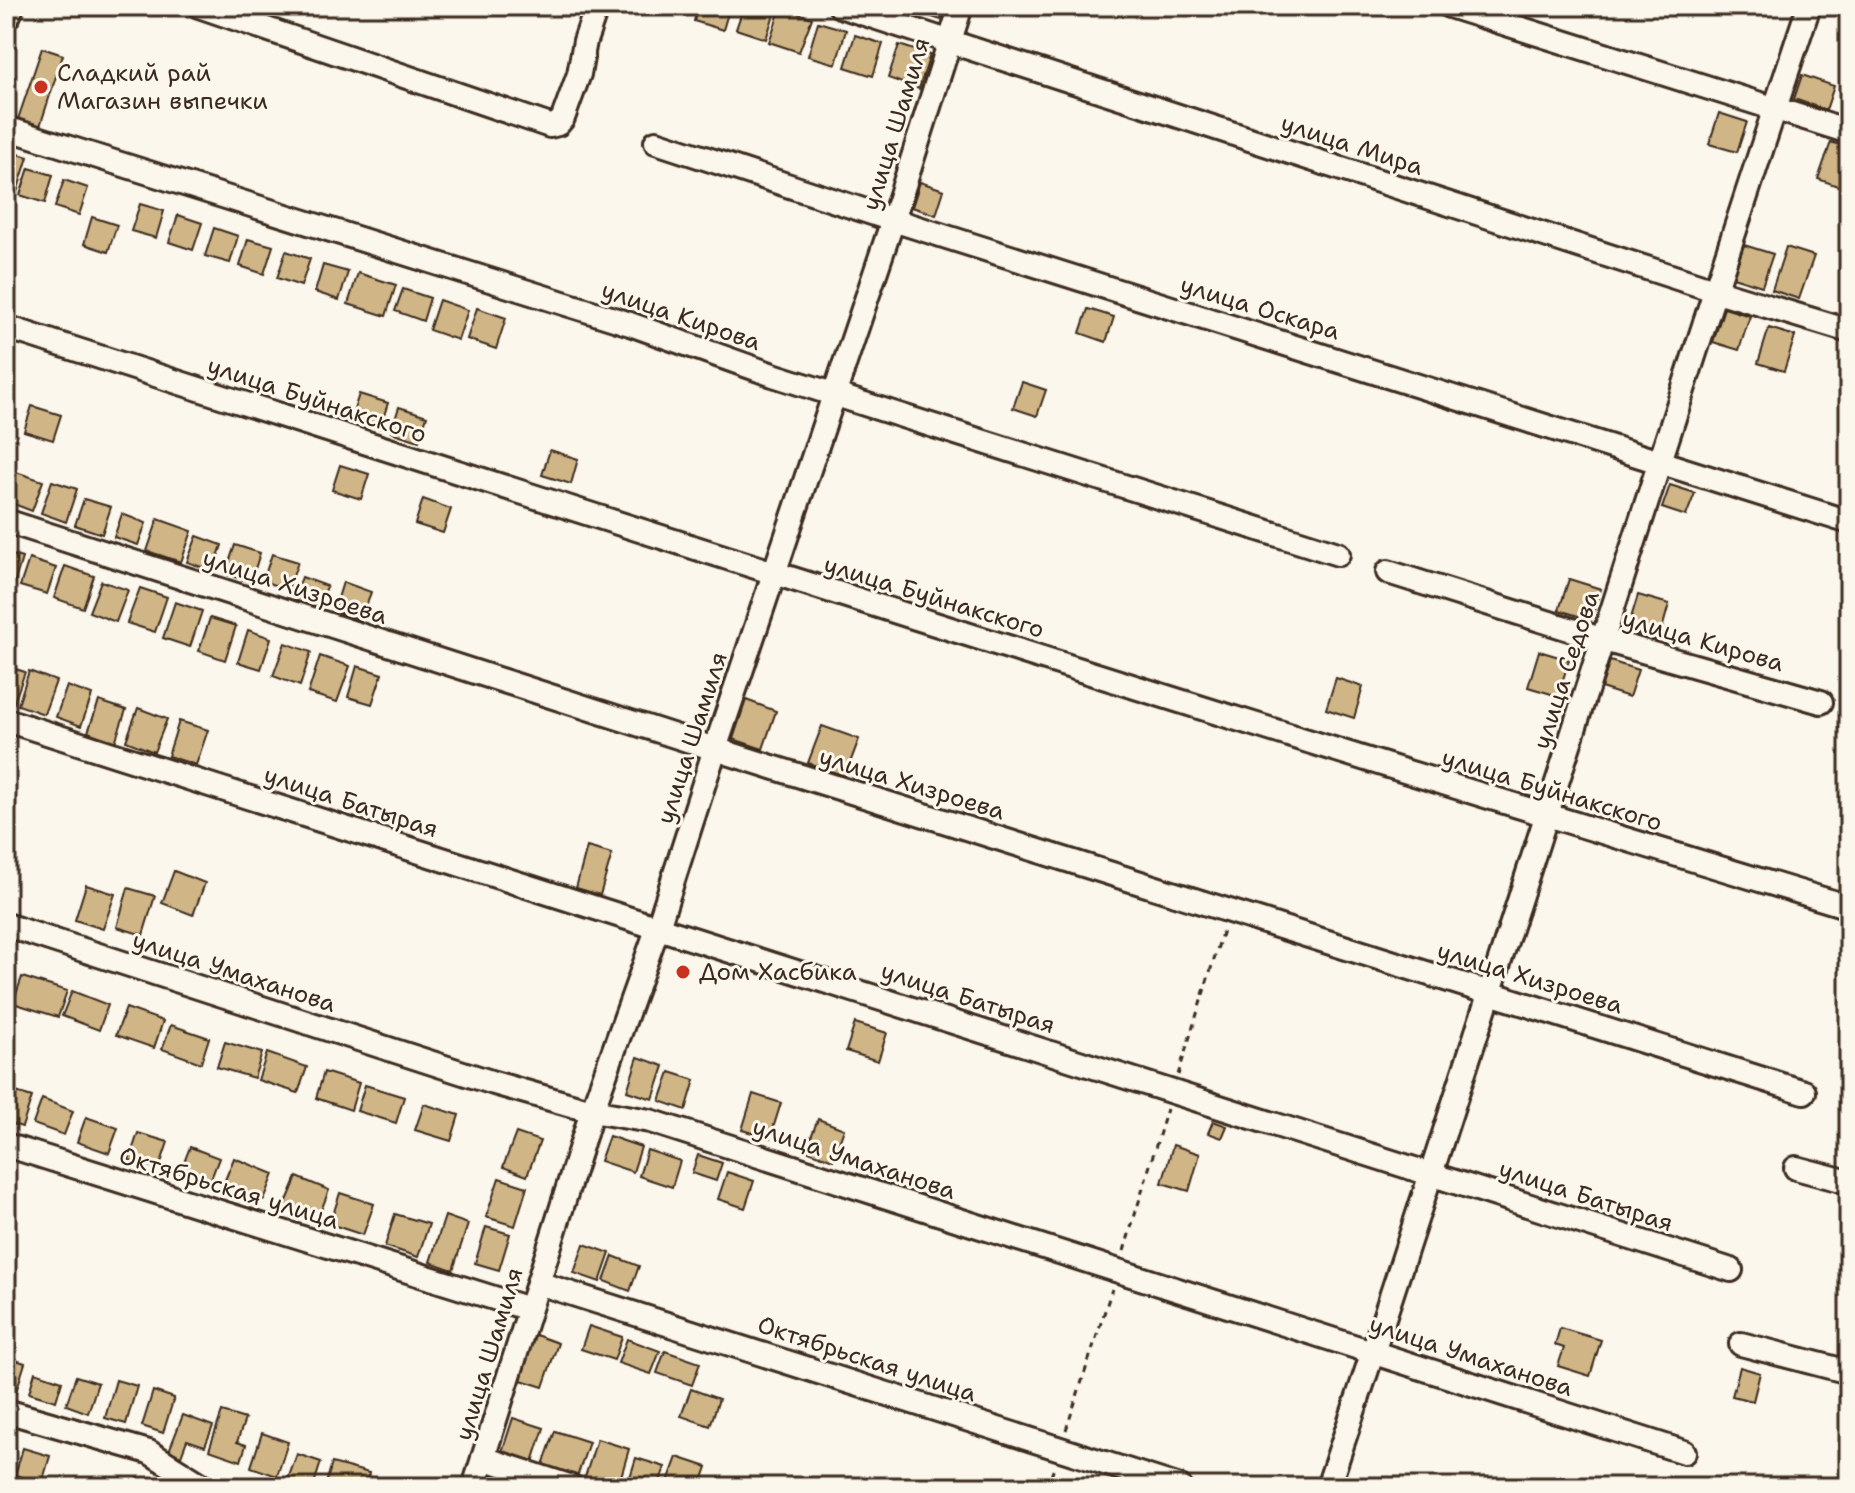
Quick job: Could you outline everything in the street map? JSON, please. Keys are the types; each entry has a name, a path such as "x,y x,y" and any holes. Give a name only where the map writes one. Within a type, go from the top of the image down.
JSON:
{"main road":[{"path":"6,14 9,6"}],"street":[{"path":"199,6 550,126 558,124 563,118 579,74 585,41 597,6"},
{"name":"улица Мира","path":"840,6 1849,331"},
{"name":"улица Шамиля","path":"474,1487 592,1111 658,927 961,6"},
{"path":"1449,6 1849,132"},
{"name":"улица Седова","path":"1328,1487 1604,640 1714,290 1809,6"},
{"name":"улица Кирова","path":"6,128 630,324 834,395 1338,554"},
{"name":"улица Оскара","path":"656,142 1849,522"},
{"name":"улица Буйнакского","path":"6,327 775,574 1546,816 1849,907"},
{"name":"улица Хизроева","path":"6,521 715,749 1804,1092"},
{"name":"улица Кирова","path":"1388,572 1604,640 1821,702"},
{"name":"улица Батырая","path":"6,720 1731,1270"},
{"name":"улица Умаханова","path":"6,925 494,1083 592,1111 650,1121 1684,1452"},
{"name":"Октябрьская улица","path":"6,1145 529,1309"},
{"path":"1796,1168 1849,1182"},
{"name":"Октябрьская улица","path":"538,1283 1180,1487"},
{"path":"1741,1344 1849,1372"},
{"path":"6,1411 149,1452 205,1487"},
{"path":"483,1458 572,1487"}],"path":[{"path":"1047,1487 1229,911"}],"building":[{"path":"659,6 686,6 683,15"},
{"path":"698,6 730,6 723,30 694,21"},
{"path":"744,6 776,8 766,39 736,29"},
{"path":"912,6 945,6 941,20 911,10"},
{"path":"781,7 812,18 799,52 769,42"},
{"path":"818,22 846,30 836,64 808,56"},
{"path":"855,35 883,44 873,76 845,67"},
{"path":"899,45 930,55 919,89 888,78"},
{"name":"Сладкий рай Магазин выпечки","path":"42,48 63,55 40,126 18,119"},
{"path":"1802,75 1834,86 1826,110 1794,99"},
{"path":"1719,113 1747,122 1737,152 1709,144"},
{"path":"1831,142 1849,148 1849,190 1818,179"},
{"path":"6,150 28,157 6,227"},
{"path":"29,168 53,175 45,203 20,195"},
{"path":"64,180 88,188 79,215 55,207"},
{"path":"920,182 944,190 936,215 912,207"},
{"path":"140,204 164,211 156,238 131,231"},
{"path":"178,215 202,223 193,250 169,242"},
{"path":"92,217 117,225 108,252 84,244"},
{"path":"214,228 238,236 230,263 205,256"},
{"path":"248,239 273,246 264,274 240,266"},
{"path":"1744,245 1773,254 1762,286 1733,277"},
{"path":"1786,247 1814,256 1799,299 1772,290"},
{"path":"286,251 310,259 301,286 277,278"},
{"path":"323,265 348,272 339,300 315,292"},
{"path":"358,273 396,285 386,316 348,304"},
{"path":"403,289 430,298 423,321 395,311"},
{"path":"439,300 468,310 458,340 429,330"},
{"path":"477,308 506,318 496,349 467,339"},
{"path":"1724,308 1750,316 1739,350 1713,342"},
{"path":"1088,309 1114,317 1106,342 1080,333"},
{"path":"1769,328 1795,336 1784,371 1758,363"},
{"path":"1022,382 1046,390 1037,416 1013,408"},
{"path":"359,394 388,403 380,428 351,419"},
{"path":"32,406 61,415 53,440 24,431"},
{"path":"399,407 427,416 419,441 391,432"},
{"path":"550,450 578,459 571,484 542,475"},
{"path":"340,465 369,474 361,499 332,490"},
{"path":"13,471 43,481 32,511 6,501 6,490"},
{"path":"52,481 77,489 66,522 41,513"},
{"path":"1670,485 1695,493 1686,516 1662,508"},
{"path":"84,499 111,507 102,534 75,525"},
{"path":"423,499 451,509 443,533 415,524"},
{"path":"122,514 146,523 138,545 114,537"},
{"path":"158,519 192,531 181,562 147,551"},
{"path":"197,536 222,545 213,571 187,562"},
{"path":"235,545 260,553 251,582 225,574"},
{"path":"6,553 22,558 12,591 6,589"},
{"path":"272,554 298,562 288,590 263,581"},
{"path":"29,559 56,568 47,594 20,586"},
{"path":"65,566 94,576 83,608 54,598"},
{"path":"302,577 327,586 318,612 293,603"},
{"path":"1569,579 1601,589 1591,620 1559,610"},
{"path":"101,581 128,590 116,622 89,612"},
{"path":"343,582 371,592 361,620 334,611"},
{"path":"140,588 167,597 155,632 127,623"},
{"path":"1638,595 1669,604 1659,640 1627,631"},
{"path":"175,602 202,611 190,647 163,638"},
{"path":"210,618 236,626 225,660 199,651"},
{"path":"248,630 271,638 261,669 238,662"},
{"path":"285,643 311,652 300,686 273,676"},
{"path":"1539,651 1569,660 1558,696 1528,687"},
{"path":"320,656 350,666 337,702 308,693"},
{"path":"1610,661 1638,670 1629,697 1601,688"},
{"path":"6,666 25,672 13,705 6,703"},
{"path":"357,666 382,674 372,704 348,697"},
{"path":"29,671 56,681 44,714 18,705"},
{"path":"1336,678 1363,687 1354,718 1326,709"},
{"path":"67,686 92,695 81,726 56,717"},
{"path":"746,700 776,711 763,749 733,739"},
{"path":"99,701 126,710 115,742 88,732"},
{"path":"138,708 167,719 154,752 126,741"},
{"path":"179,721 208,730 196,765 168,756"},
{"path":"822,726 859,739 845,776 808,763"},
{"path":"587,847 612,854 600,895 576,888"},
{"path":"174,871 205,883 193,915 162,903"},
{"path":"86,885 115,894 103,929 75,920"},
{"path":"128,888 155,896 143,935 117,927"},
{"path":"22,977 67,991 58,1017 13,1003"},
{"path":"72,991 108,1005 99,1030 62,1016"},
{"path":"126,1008 163,1021 154,1048 116,1035"},
{"path":"855,1023 887,1033 878,1061 846,1051"},
{"path":"171,1025 209,1038 201,1063 162,1049"},
{"path":"225,1042 262,1053 254,1078 217,1067"},
{"path":"267,1053 307,1067 298,1093 258,1080"},
{"path":"638,1057 664,1066 653,1099 627,1091"},
{"path":"324,1072 359,1083 351,1110 316,1098"},
{"path":"670,1072 695,1080 686,1110 660,1101"},
{"path":"365,1085 404,1097 396,1123 357,1111"},
{"path":"6,1089 32,1097 22,1127 6,1122"},
{"path":"753,1094 781,1103 770,1138 742,1130"},
{"path":"42,1099 73,1111 64,1135 33,1124"},
{"path":"424,1104 459,1115 451,1141 415,1130"},
{"path":"86,1117 118,1128 109,1153 77,1142"},
{"path":"818,1119 844,1129 833,1160 806,1150"},
{"path":"1213,1121 1227,1126 1222,1138 1208,1133"},
{"path":"138,1133 168,1142 159,1169 129,1160"},
{"path":"516,1133 540,1141 527,1176 503,1167"},
{"path":"609,1136 641,1147 633,1172 600,1161"},
{"path":"1173,1145 1200,1154 1189,1191 1162,1183"},
{"path":"190,1147 219,1158 209,1184 180,1173"},
{"path":"647,1150 680,1161 672,1187 639,1176"},
{"path":"698,1155 722,1163 716,1181 692,1173"},
{"path":"234,1158 274,1174 264,1200 223,1185"},
{"path":"727,1172 754,1181 745,1208 718,1199"},
{"path":"297,1177 329,1190 317,1221 284,1208"},
{"path":"499,1178 527,1187 515,1226 486,1217"},
{"path":"340,1193 374,1204 363,1235 330,1224"},
{"path":"395,1214 429,1224 418,1257 385,1246"},
{"path":"445,1216 468,1224 453,1270 430,1262"},
{"path":"486,1227 510,1234 499,1270 475,1263"},
{"path":"584,1244 610,1253 600,1282 574,1273"},
{"path":"613,1256 639,1266 630,1291 604,1281"},
{"path":"589,1326 622,1337 614,1360 581,1349"},
{"path":"1560,1328 1601,1340 1590,1376 1558,1366 1564,1348 1555,1345"},
{"path":"533,1334 558,1343 543,1387 518,1379"},
{"path":"627,1339 660,1351 651,1374 618,1363"},
{"path":"665,1351 700,1363 692,1385 657,1373"},
{"path":"6,1357 25,1363 16,1392 6,1389"},
{"path":"1740,1367 1760,1373 1753,1401 1732,1396"},
{"path":"35,1372 62,1381 56,1401 29,1393"},
{"path":"76,1376 98,1383 88,1413 66,1405"},
{"path":"116,1380 137,1386 126,1424 105,1418"},
{"path":"691,1389 719,1399 710,1426 681,1416"},
{"path":"153,1391 174,1398 163,1433 142,1426"},
{"path":"222,1412 245,1419 237,1442 246,1445 241,1461 209,1450"},
{"path":"183,1415 213,1426 205,1446 187,1440 181,1456 169,1451"},
{"path":"513,1418 544,1428 533,1462 502,1452"},
{"path":"555,1431 589,1442 577,1477 543,1465"},
{"path":"262,1433 288,1442 277,1476 251,1467"},
{"path":"597,1439 629,1449 618,1487 585,1477"},
{"path":"23,1448 50,1456 42,1483 15,1475"},
{"path":"297,1454 321,1462 313,1487 287,1482"},
{"path":"677,1457 707,1467 700,1487 666,1487"},
{"path":"636,1458 665,1467 658,1487 627,1487"},
{"path":"332,1463 369,1473 366,1487 325,1487"},
{"path":"1761,1480 1784,1486 1784,1487 1759,1487"}],"place":[{"name":"Сладкий рай Магазин выпечки","path":"41,87"},
{"name":"Дом Хасбика","path":"683,972"}]}
